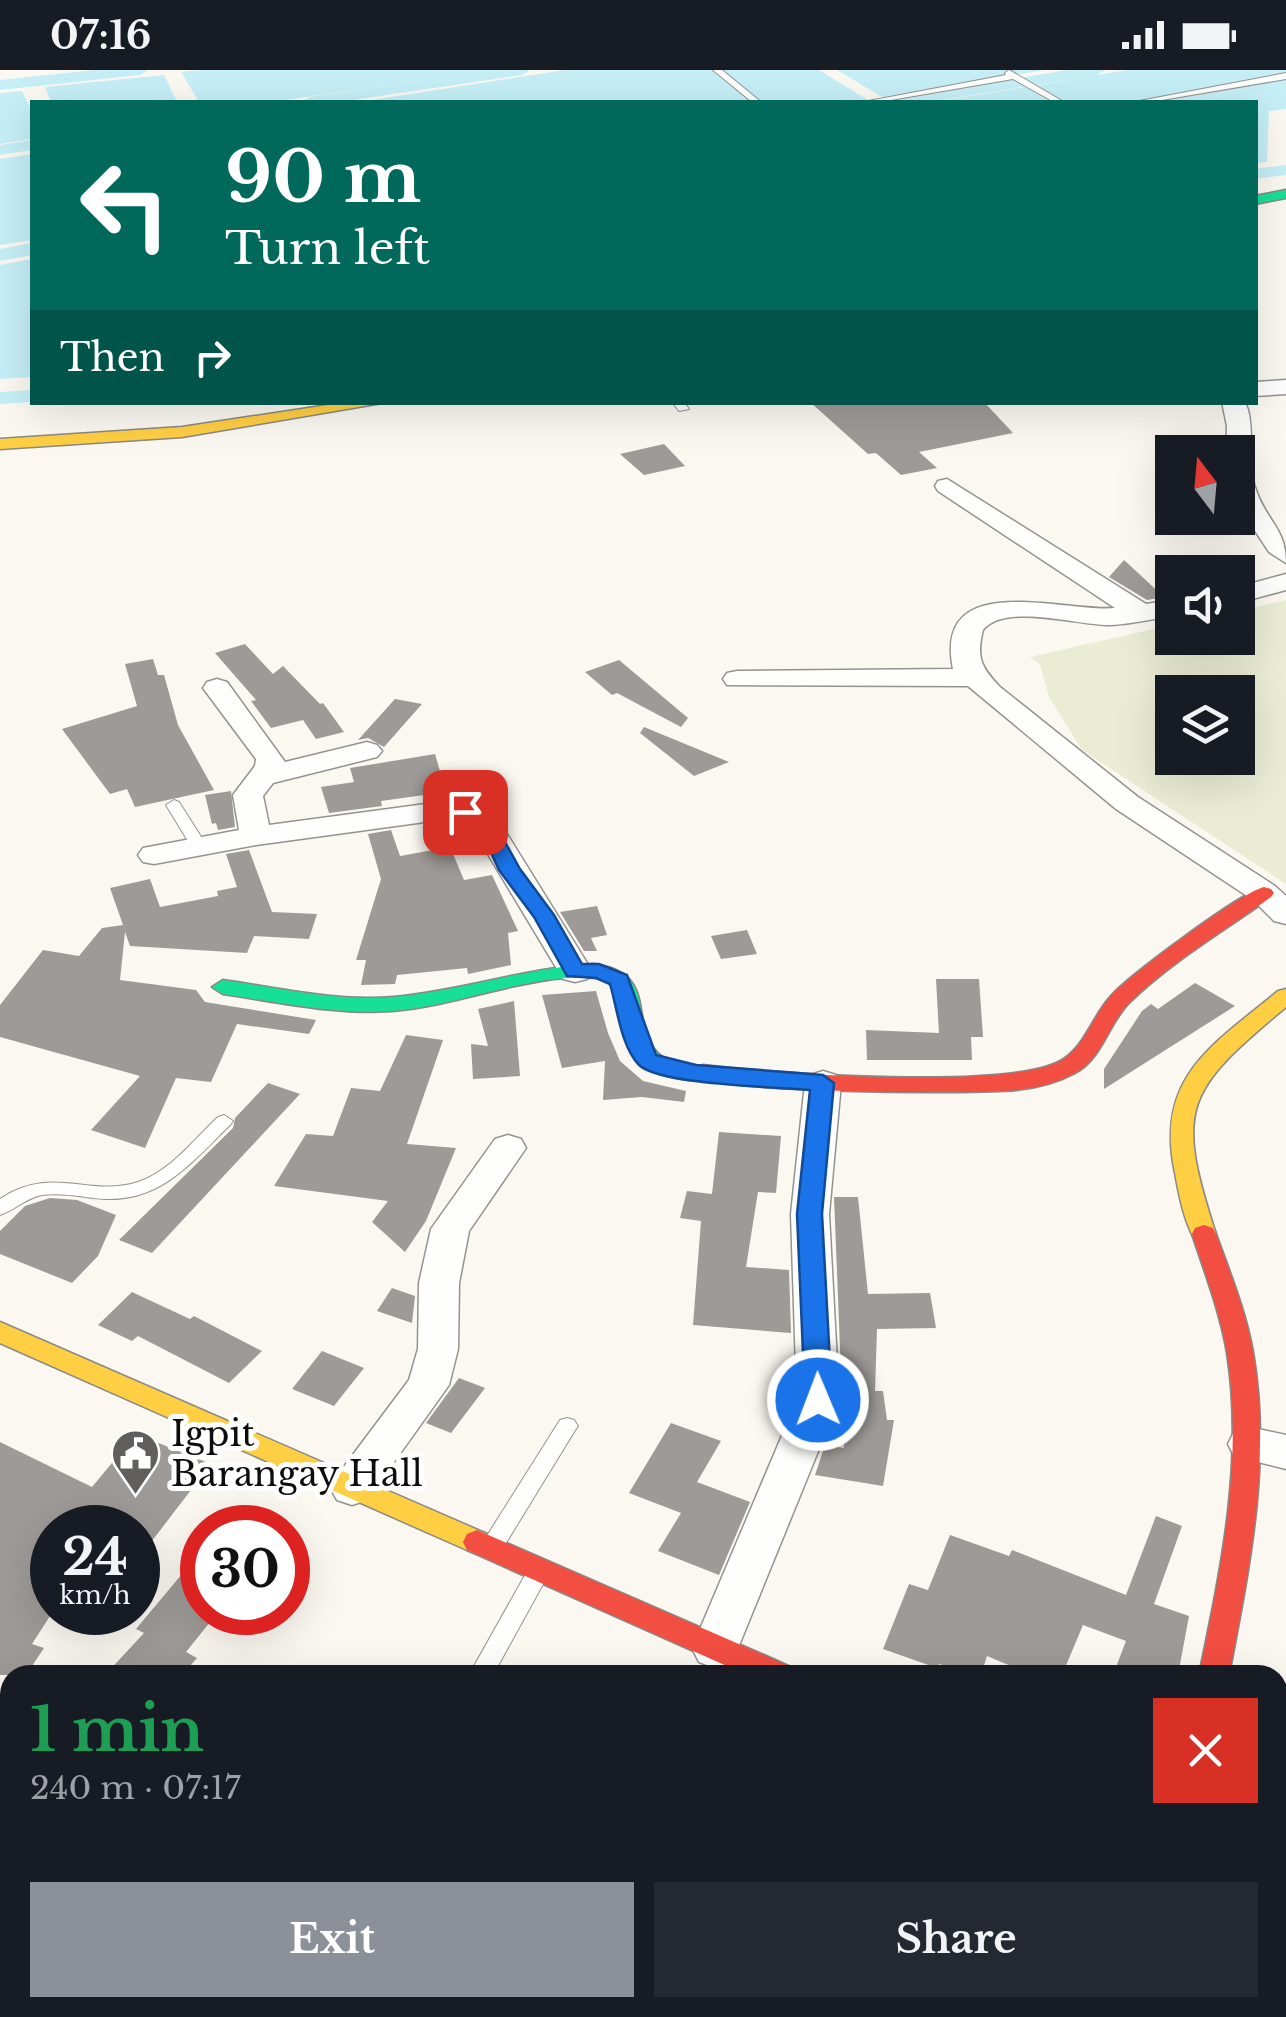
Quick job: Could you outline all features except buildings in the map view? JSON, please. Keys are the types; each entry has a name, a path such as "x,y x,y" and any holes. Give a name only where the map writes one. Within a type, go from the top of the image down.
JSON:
{"main road":[{"path":"1258,199 1286,194"},
{"path":"0,444 182,432 361,405"},
{"path":"224,987 338,1004 388,1004 426,1001 575,971 599,971 620,980 641,1050 648,1061 660,1067 823,1083 1024,1082 1070,1068 1090,1047 1107,1012 1122,997 1264,893"},
{"path":"1216,1665 1234,1566 1267,1448 1193,1190 1180,1130 1186,1094 1286,996"},
{"path":"0,1332 755,1665"}],"street":[{"path":"1258,389 1286,386"},
{"path":"1234,405 1242,425 1239,481 1284,551"},
{"path":"948,486 1143,614"},
{"path":"1255,590 1286,582"},
{"path":"1155,612 1093,617 1026,608 996,611 976,620 969,630 964,652 973,677 1127,804 1264,893 1286,914"},
{"path":"738,680 973,677"},
{"path":"217,688 271,758 264,776 248,795 256,836"},
{"path":"264,776 367,750"},
{"path":"154,855 256,836 448,810 465,812 483,820 492,833 510,870 544,915 575,971"},
{"path":"715,1648 770,1506 818,1400 810,1214 823,1083"},
{"path":"352,1488 428,1385 438,1348 441,1270 450,1229 508,1148"}],"lane":[{"path":"716,70 754,100"},
{"path":"1004,70 1057,100"},
{"path":"878,100 1016,76"},
{"path":"1149,100 1286,76"},
{"path":"174,805 198,846"},
{"path":"0,1208 20,1193 39,1186 105,1192 144,1188 163,1178 224,1121"},
{"path":"490,1550 566,1426"},
{"path":"487,1665 540,1570"}],"green space":[{"path":"1286,600 1286,884 1082,750 1049,697 1040,665 1030,657 1155,629 1155,655 1255,655 1255,607"}],"water":[{"path":"494,70 285,100 198,100 181,72"},
{"path":"565,70 819,70 868,100 372,100"},
{"path":"837,70 1045,70 882,97"},
{"path":"1127,70 1286,70 1286,109 1269,111 1267,162 1258,163 1258,100 947,100"},
{"path":"164,75 176,100 50,100 45,87"},
{"path":"22,91 30,107 30,139 0,144 0,93"},
{"path":"30,154 30,240 0,245 0,159"},
{"path":"30,259 30,377 0,379 0,265"}],"waterway":[{"path":"0,85 140,70"},
{"path":"323,100 522,70"},
{"path":"915,100 1097,70"},
{"path":"0,150 30,145"},
{"path":"1258,174 1286,170"},
{"path":"0,255 30,249"},
{"path":"0,398 30,396"}],"traffic: fast":[{"path":"1258,199 1286,194"},
{"path":"223,987 328,1002 391,1004 568,972 611,973 624,989 635,1031 648,1057 668,1069 703,1073"}],"traffic: slow":[{"path":"0,444 182,432 361,405"},
{"path":"1204,1234 1182,1148 1187,1096 1204,1069 1286,996"},
{"path":"0,1332 477,1542"}],"traffic: jam":[{"path":"703,1073 821,1082 1004,1083 1037,1079 1076,1062 1122,997 1264,893"},
{"path":"1204,1234 1237,1338 1247,1434 1242,1515 1216,1665"},
{"path":"477,1542 755,1665"}],"place":[{"name":"Igpit Barangay Hall","path":"136,1496"}],"route":[{"path":"465,812 483,820 492,833 510,870 544,915 575,971 612,973 620,980 641,1050 648,1061 696,1073 823,1083 810,1214 818,1400"}]}
